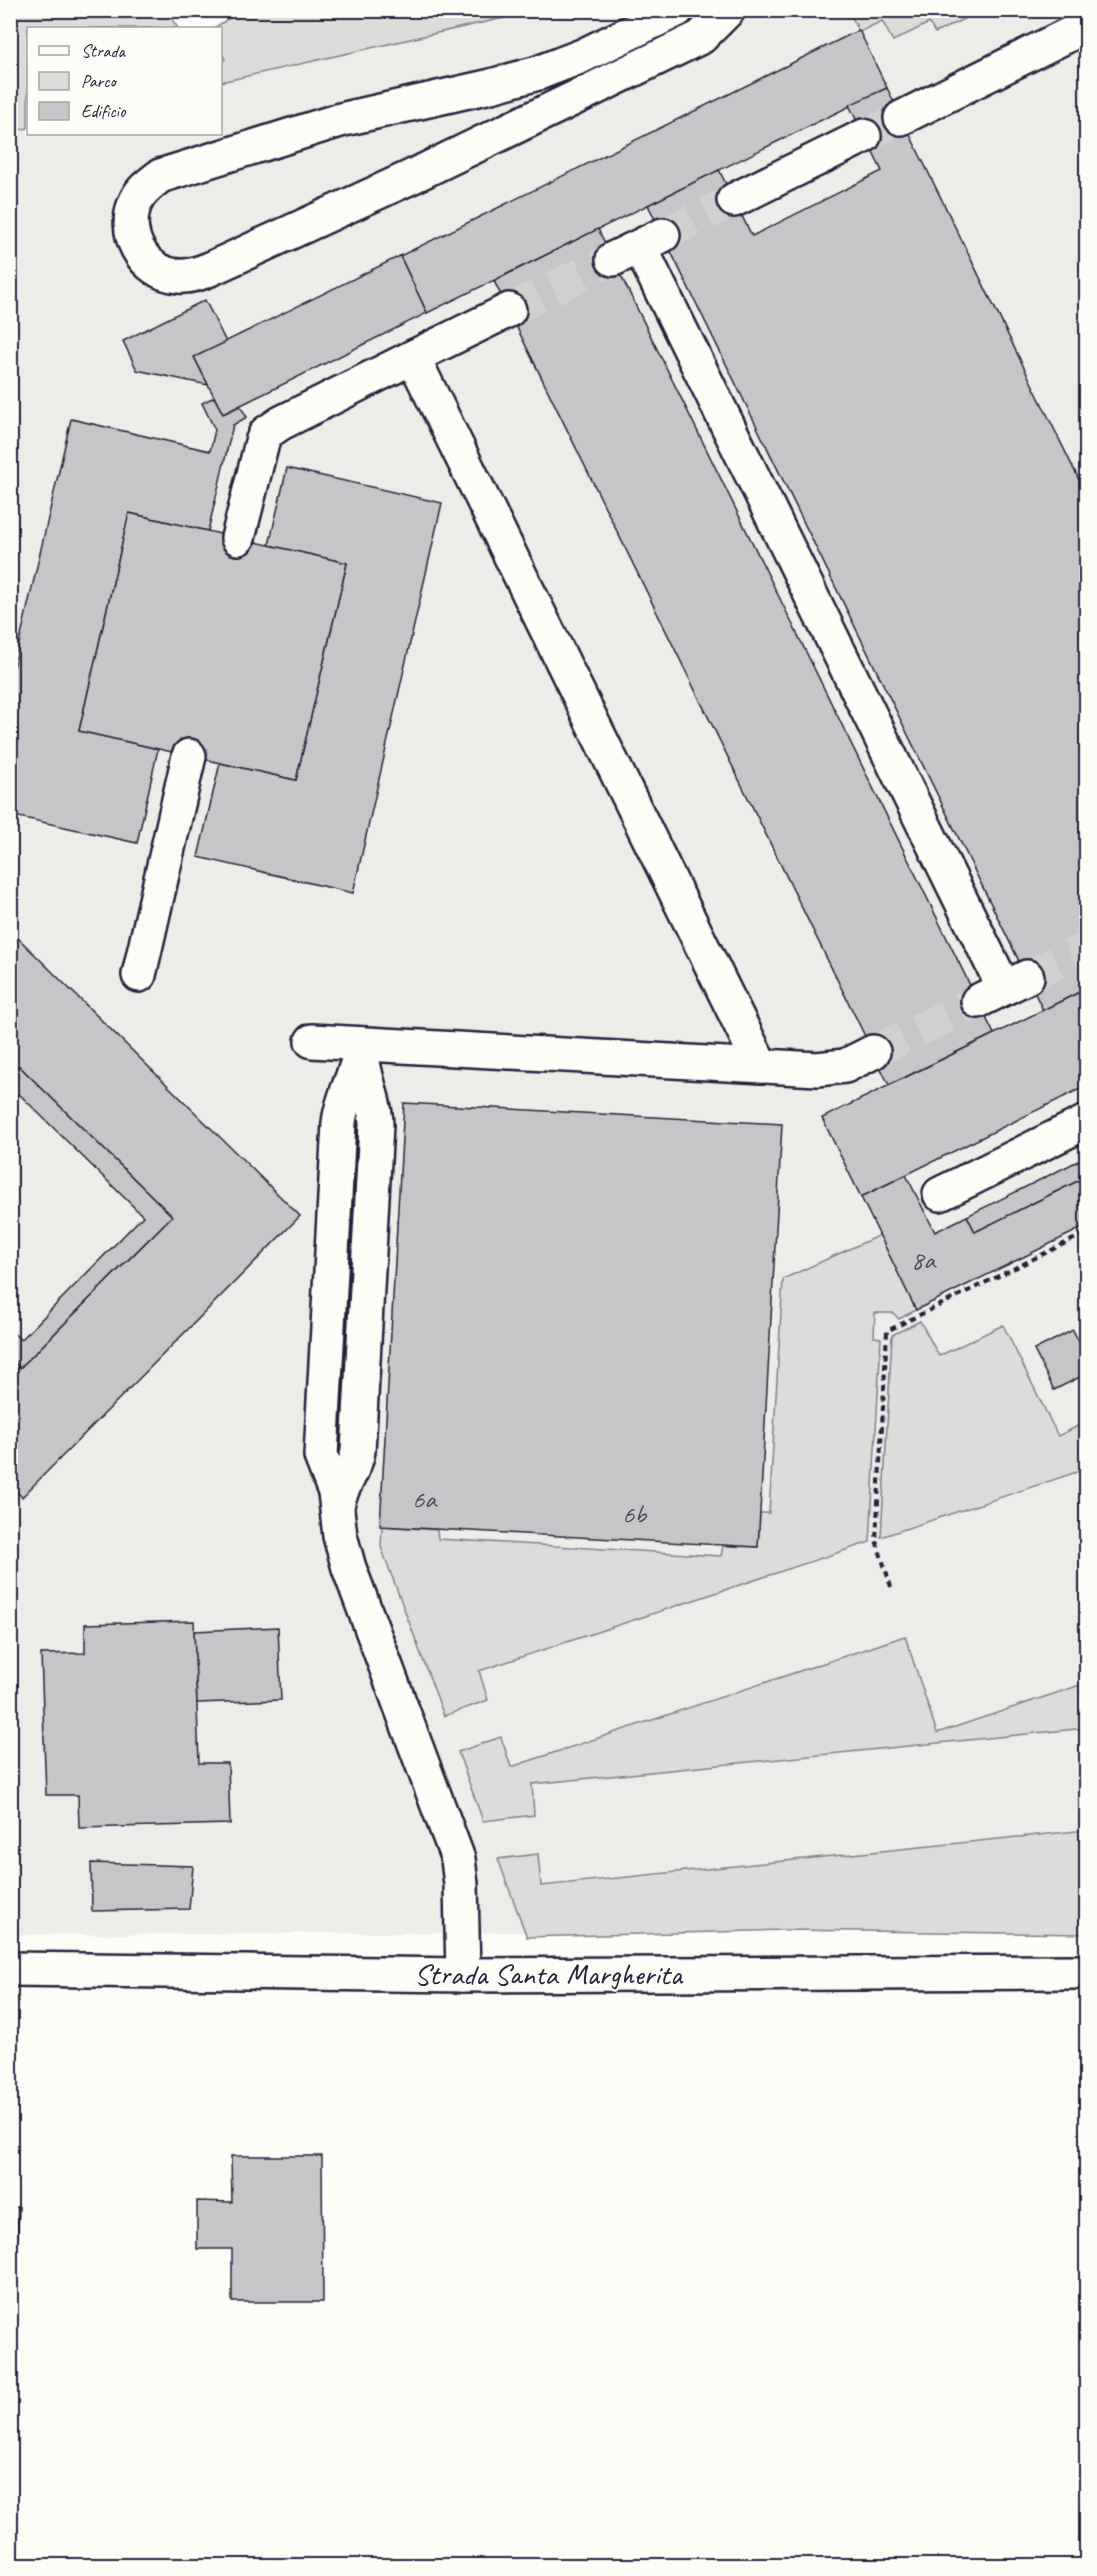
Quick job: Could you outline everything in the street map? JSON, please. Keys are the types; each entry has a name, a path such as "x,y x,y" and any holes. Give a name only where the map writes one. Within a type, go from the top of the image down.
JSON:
{"street":[{"path":"676,10 582,56 538,73 340,120 160,176 146,186 136,199 131,216 131,233 137,249 147,262 161,272 177,276 195,275 210,269 411,177 701,37 728,10"},
{"path":"901,118 1086,26"},
{"path":"734,200 864,136"},
{"path":"638,247 1003,988"},
{"path":"238,538 259,450 266,434 281,423 509,310"},
{"path":"413,357 761,1066"},
{"path":"139,975 189,756"},
{"path":"312,1041 828,1069 845,1066 873,1052"},
{"path":"362,1044 358,1064 340,1113 321,1438 322,1465 335,1492 340,1536 349,1568 458,1859 464,1975"},
{"path":"940,1194 1086,1122"},
{"name":"Strada Santa Margherita","path":"10,1969 464,1975 1086,1972"}],"path":[{"path":"891,1587 876,1539 886,1331 1086,1233"}],"shaded area":[{"path":"534,11 1086,11 1086,1929 11,1935 11,132 27,128 27,135 222,135 222,82"}],"green space":[{"path":"11,10 166,11 177,27 27,27 27,128 11,132"},
{"path":"240,10 534,11 222,82 222,62 225,59 222,54 222,27 216,27"},
{"path":"849,11 980,11 935,33 929,23 893,41 882,21 859,32"},
{"path":"880,1235 916,1310 899,1319 893,1313 875,1313 874,1337 881,1338 870,1542 479,1671 488,1700 444,1716 381,1547 382,1526 437,1530 438,1539 721,1556 723,1546 758,1547 760,1513 769,1513 783,1279"},
{"path":"920,1321 939,1356 1003,1325 1058,1436 1086,1422 1086,1469 881,1537 892,1335"},
{"path":"905,1636 937,1733 1086,1683 1086,1728 532,1784 534,1815 483,1821 458,1752 501,1737 511,1767"},
{"path":"1086,1830 1086,1934 786,1930 527,1937 498,1859 538,1854 541,1886"}],"building":[{"path":"859,30 887,88 427,313 400,256"},
{"path":"887,88 1086,494 1086,907 1082,910 1086,919 1086,989 1043,1010 648,205 719,170 752,236 882,171 849,105"},
{"path":"598,229 994,1034 889,1085 494,281"},
{"path":"400,256 427,313 223,414 194,357"},
{"path":"205,300 226,342 194,357 208,385 137,370 123,341"},
{"path":"214,397 223,414 240,406 247,417 233,425 208,531 129,513 79,731 158,749 137,843 10,815 10,683 71,419 210,451 215,430 202,403"},
{"path":"287,468 442,503 353,893 198,857 220,763 296,780 347,563 269,545"},
{"path":"129,513 347,563 296,780 79,731"},
{"path":"18,938 300,1216 22,1497 10,1485 10,1358 20,1368 172,1216 19,1066 10,1074 10,946"},
{"path":"1086,989 1086,1086 861,1197 822,1118"},
{"path":"19,1066 172,1216 20,1368 10,1358 10,1330 21,1340 143,1216 19,1094 10,1103 10,1074"},
{"path":"404,1103 782,1124 758,1547 380,1526"},
{"path":"1086,1157 1086,1177 975,1232 967,1216"},
{"path":"906,1175 935,1232 967,1216 975,1232 1086,1177 1086,1226 916,1310 861,1197"},
{"path":"1073,1330 1086,1356 1086,1374 1054,1390 1034,1350"},
{"path":"194,1621 199,1763 228,1763 230,1824 79,1828 78,1795 46,1795 41,1654 85,1653 85,1624"},
{"path":"278,1627 281,1700 197,1703 194,1631"},
{"path":"91,1863 193,1866 189,1909 92,1911"},
{"path":"231,2156 322,2156 323,2302 232,2302 232,2249 197,2249 197,2201 232,2202"},
{"path":"10,2207 19,2207 13,2343 10,2343"}],"tunnel":[{"path":"864,136 901,118"},
{"path":"663,235 734,200"},
{"path":"509,310 613,259"},
{"path":"1027,977 1086,948"},
{"path":"873,1052 978,1001"}]}
